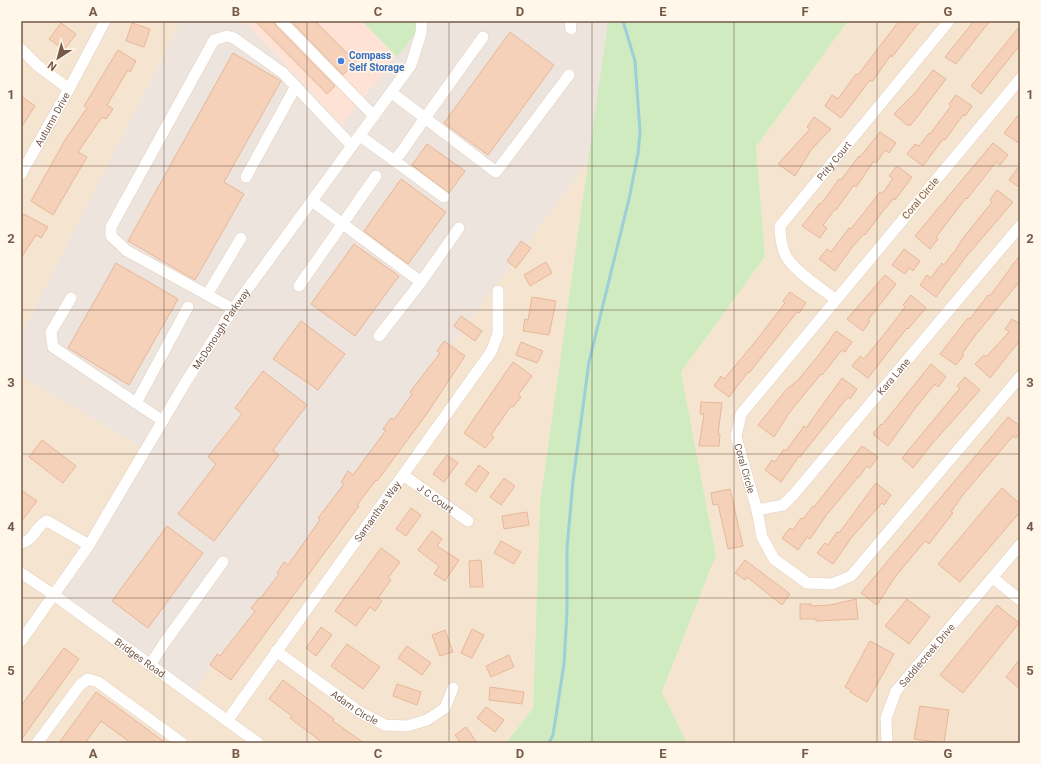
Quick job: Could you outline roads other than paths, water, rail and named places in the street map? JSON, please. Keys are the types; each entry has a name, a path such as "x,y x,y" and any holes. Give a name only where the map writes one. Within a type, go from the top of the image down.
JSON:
{"street":[{"name":"Autumn Drive","path":"21,174 105,21"},
{"path":"281,21 374,116"},
{"name":"McDonough Parkway","path":"21,641 90,545 163,420 233,309 411,65 421,33 422,21"},
{"name":"Prity Court","path":"835,299 805,276 786,257 780,237 780,226 948,21"},
{"path":"233,309 127,251 111,236 111,227 214,40 227,36 234,38 284,73 352,146"},
{"path":"392,159 396,158 400,154 483,37"},
{"path":"21,49 37,65 69,89"},
{"path":"392,93 496,172 569,75"},
{"name":"Coral Circle","path":"1020,78 741,414 736,437 757,510 762,537 774,559 807,583 832,584 851,576 1020,377"},
{"path":"246,178 296,86"},
{"path":"360,136 444,197"},
{"path":"299,286 376,176"},
{"path":"312,201 421,282"},
{"name":"Kara Lane","path":"757,510 783,504 794,494 1020,226"},
{"path":"379,336 421,282 459,228"},
{"path":"207,295 241,238"},
{"name":"Samanthas Way","path":"227,721 490,352 498,334 498,291"},
{"path":"71,298 51,332 53,347 163,420"},
{"path":"136,403 188,307"},
{"name":"J C Court","path":"403,475 468,521"},
{"path":"21,543 29,540 43,522 47,520 90,545"},
{"name":"Saddlecreek Drive","path":"887,743 886,718 896,691 1020,545"},
{"path":"150,665 223,562"},
{"name":"Bridges Road","path":"21,573 54,595 258,743"},
{"path":"993,578 1020,600"},
{"name":"Adam Circle","path":"276,651 361,713 385,725 407,726 427,720 445,708 453,688"},
{"path":"37,743 80,685 88,679 98,682 182,743"}],"waterway":[{"path":"549,743 553,735 564,664 567,612 567,549 573,481 589,362 629,199 638,154 640,132 635,61 623,21"}],"place":[{"name":"Compass Self Storage","path":"341,61"}]}
